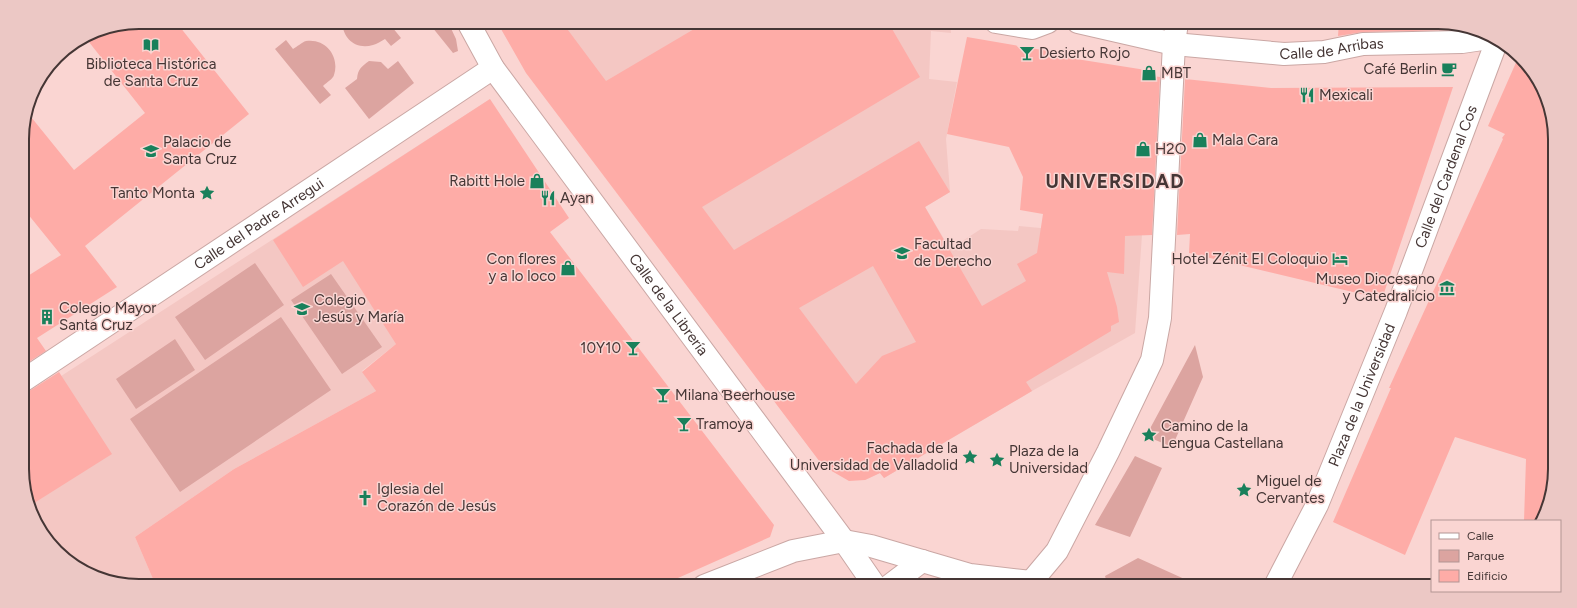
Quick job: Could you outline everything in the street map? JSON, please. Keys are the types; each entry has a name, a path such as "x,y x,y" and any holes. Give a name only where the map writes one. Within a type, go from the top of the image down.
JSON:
{"street":[{"name":"Calle de la Librería","path":"472,29 493,68 844,541"},
{"name":"Calle de Arribas","path":"1109,29 1174,44 1284,54 1324,52 1363,44 1462,42 1483,39"},
{"path":"1036,579 1057,551 1108,452 1152,360 1160,318 1174,44 1176,29"},
{"name":"Calle del Cardenal Cos","path":"1396,311 1495,45"},
{"name":"Calle del Padre Arregui","path":"29,377 493,68"},
{"name":"Plaza de la Universidad","path":"1278,579 1317,505 1396,311"},
{"path":"844,541 870,579"},
{"path":"722,579 793,551 844,541 871,546 970,575 998,579"},
{"path":"898,579 922,560"}],"shaded area":[{"name":"Facultad de Derecho","path":"501,29 951,29 951,33 931,31 929,79 957,82 946,139 950,192 925,207 950,249 981,229 1018,231 1019,226 1125,236 1142,235 1135,333 1032,391 884,478 880,473 865,480 833,467 825,468 528,74"},
{"name":"Colegio Jesús y María","path":"490,99 396,344 362,371 376,391 234,469 135,537 153,579 125,578 90,568 66,552 56,542 40,518 31,490 29,476 29,397"}],"green space":[{"path":"343,29 394,29 401,38 391,46 385,39 373,45 361,46 352,42"},
{"path":"434,29 451,29 456,39 458,51 453,53"},
{"path":"286,40 293,49 303,42 313,41 320,43 330,50 335,62 334,75 323,86 331,95 320,104 275,49"},
{"path":"369,61 381,62 388,69 398,61 414,83 369,119 345,88 357,79 360,68"},
{"path":"255,263 284,305 205,360 175,317"},
{"path":"331,274 382,347 342,374 291,300"},
{"path":"281,317 331,390 180,492 130,419"},
{"path":"175,339 195,370 136,409 116,379"},
{"path":"1195,345 1203,377 1172,447 1146,436"},
{"path":"1135,456 1162,468 1130,537 1095,525"},
{"path":"1138,558 1184,579 1106,579 1105,576"}],"building":[{"name":"Palacio de Santa Cruz","path":"182,29 249,114 85,246 117,287 37,338 46,351 29,362 29,275 61,255 29,215 29,132 32,118 74,170 145,113 88,41 104,35 125,30"},
{"name":"Facultad de Derecho","path":"501,29 567,29 606,81 694,29 892,29 920,77 702,207 734,250 919,141 950,192 925,207 982,306 1026,281 1017,264 1037,253 1043,214 1020,210 1023,177 1009,147 947,134 967,37 1048,51 1070,56 1070,58 1152,71 1151,76 1160,77 1152,235 1125,236 1124,274 1107,272 1117,307 1119,322 1111,326 1111,331 1026,382 1032,391 884,478 880,473 865,480 849,481 823,466 526,73","holes":["873,266 916,342 882,356 856,384 799,308"]},
{"path":"1338,29 1453,30 1363,32 1338,36"},
{"path":"1516,62 1533,84 1540,97 1547,125 1548,139 1548,469 1546,490 1536,520 1524,520 1526,459 1455,437 1405,555 1333,522 1391,388 1389,388 1505,134 1488,126"},
{"path":"1185,79 1271,88 1453,87 1382,299 1189,253 1190,234 1177,235"},
{"path":"490,99 569,218 550,232 774,525 770,537 676,579 153,579 135,537 234,469 376,391 362,372 396,344 343,261 303,287 273,240"},
{"path":"59,372 112,454 35,503 29,476 29,391"}],"place":[{"name":"Biblioteca Histórica de Santa Cruz","path":"151,45"},
{"name":"Desierto Rojo","path":"1027,53"},
{"name":"Café Berlin","path":"1449,69"},
{"name":"MBT","path":"1149,73"},
{"name":"Mexicali","path":"1307,95"},
{"name":"Mala Cara","path":"1200,140"},
{"name":"H2O","path":"1143,149"},
{"name":"Palacio de Santa Cruz","path":"151,151"},
{"name":"Rabitt Hole","path":"537,181"},
{"name":"Tanto Monta","path":"207,193"},
{"name":"Ayan","path":"548,198"},
{"name":"Facultad de Derecho","path":"902,253"},
{"name":"Hotel Zénit El Coloquio","path":"1340,259"},
{"name":"Con flores y a lo loco","path":"568,268"},
{"name":"Museo Diocesano y Catedralicio","path":"1447,288"},
{"name":"Colegio Jesús y María","path":"302,309"},
{"name":"Colegio Mayor Santa Cruz","path":"47,317"},
{"name":"10Y10","path":"633,348"},
{"name":"Milana Ɓeerhouse","path":"663,395"},
{"name":"Tramoya","path":"684,424"},
{"name":"Camino de la Lengua Castellana","path":"1149,435"},
{"name":"Fachada de la Universidad de Valladolid","path":"970,457"},
{"name":"Plaza de la Universidad","path":"997,460"},
{"name":"Miguel de Cervantes","path":"1244,490"},
{"name":"Iglesia del Corazón de Jesús","path":"365,498"}],"district":[{"name":"UNIVERSIDAD","path":"1115,181"}]}
